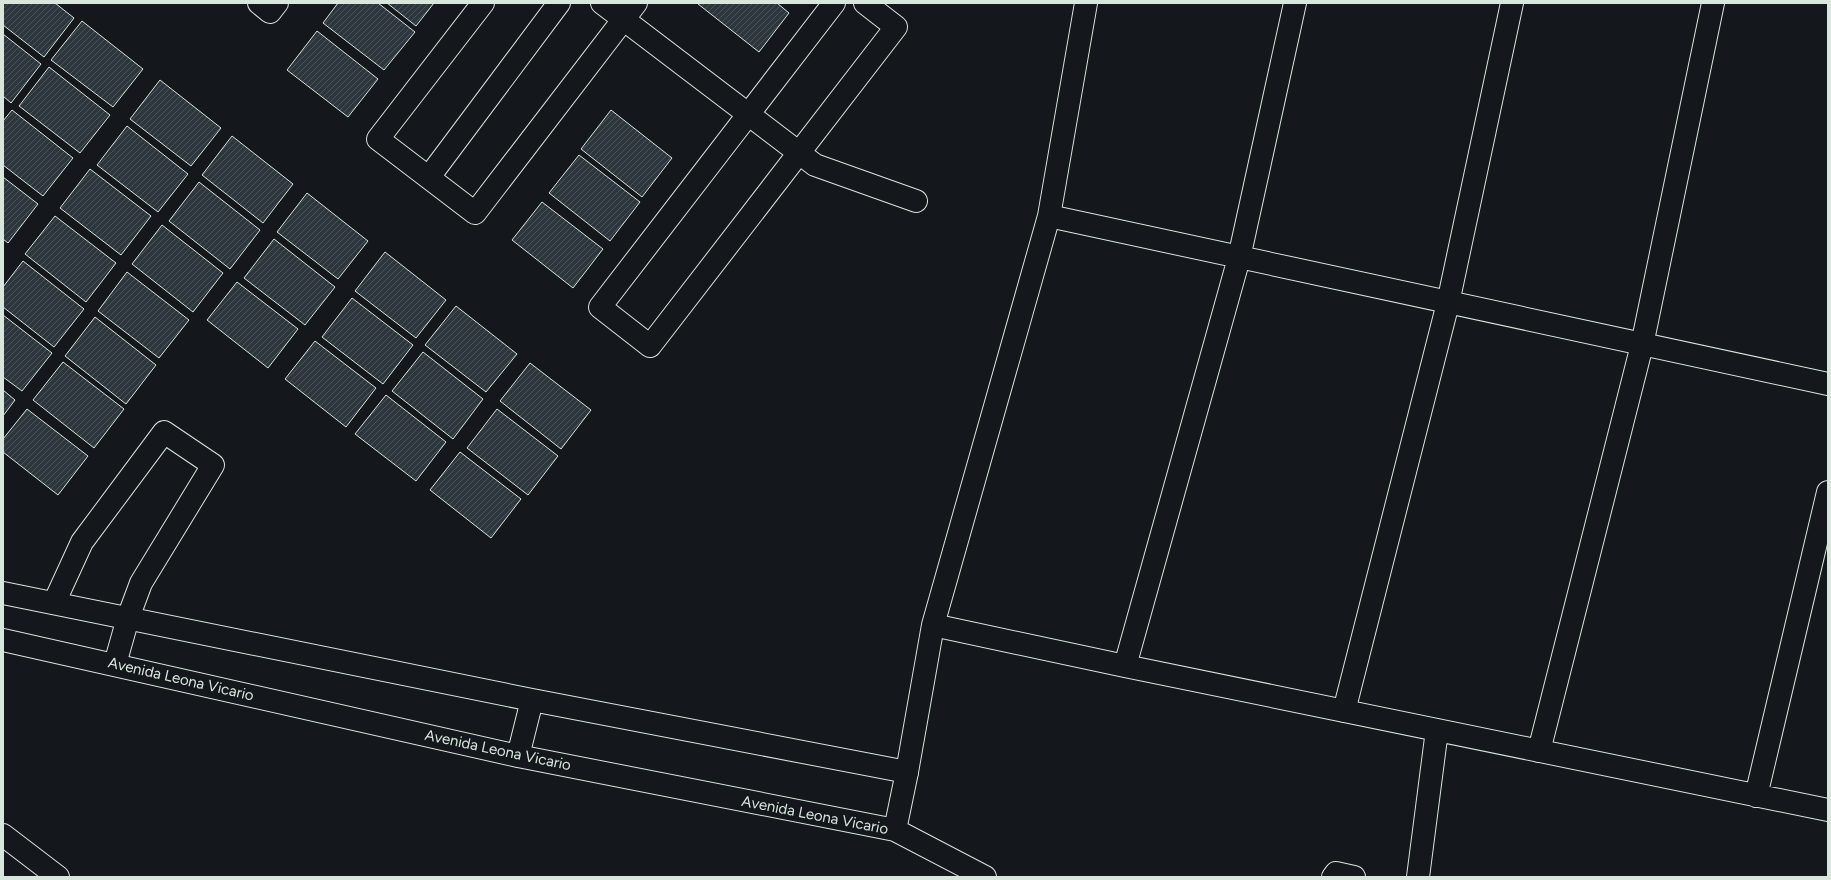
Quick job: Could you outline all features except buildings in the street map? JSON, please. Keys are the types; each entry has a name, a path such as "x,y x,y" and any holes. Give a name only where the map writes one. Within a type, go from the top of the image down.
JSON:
{"street":[{"path":"259,3 270,12 276,3"},
{"path":"483,3 378,139 475,213 630,11"},
{"path":"429,177 559,3"},
{"path":"602,3 630,11 749,114 815,165 916,201"},
{"path":"834,3 600,307 650,346 896,27 865,3"},
{"path":"895,830 907,772 933,625 1048,216 1086,3"},
{"path":"1125,666 1239,258 1295,3"},
{"path":"1344,711 1448,303 1512,3"},
{"path":"1538,751 1642,345 1714,3"},
{"path":"1048,216 1828,384"},
{"path":"54,603 82,542 164,432 213,464 141,583 128,618 115,664"},
{"path":"1756,796 1828,492"},
{"path":"3,593 532,700 907,772"},
{"path":"933,625 1125,666 1828,810"},
{"name":"Avenida Leona Vicario","path":"3,640 518,756 895,830 985,877"},
{"path":"518,756 532,700"},
{"path":"1418,877 1437,730"},
{"path":"3,835 58,877"},
{"path":"1333,877 1336,873 1354,877"}]}
